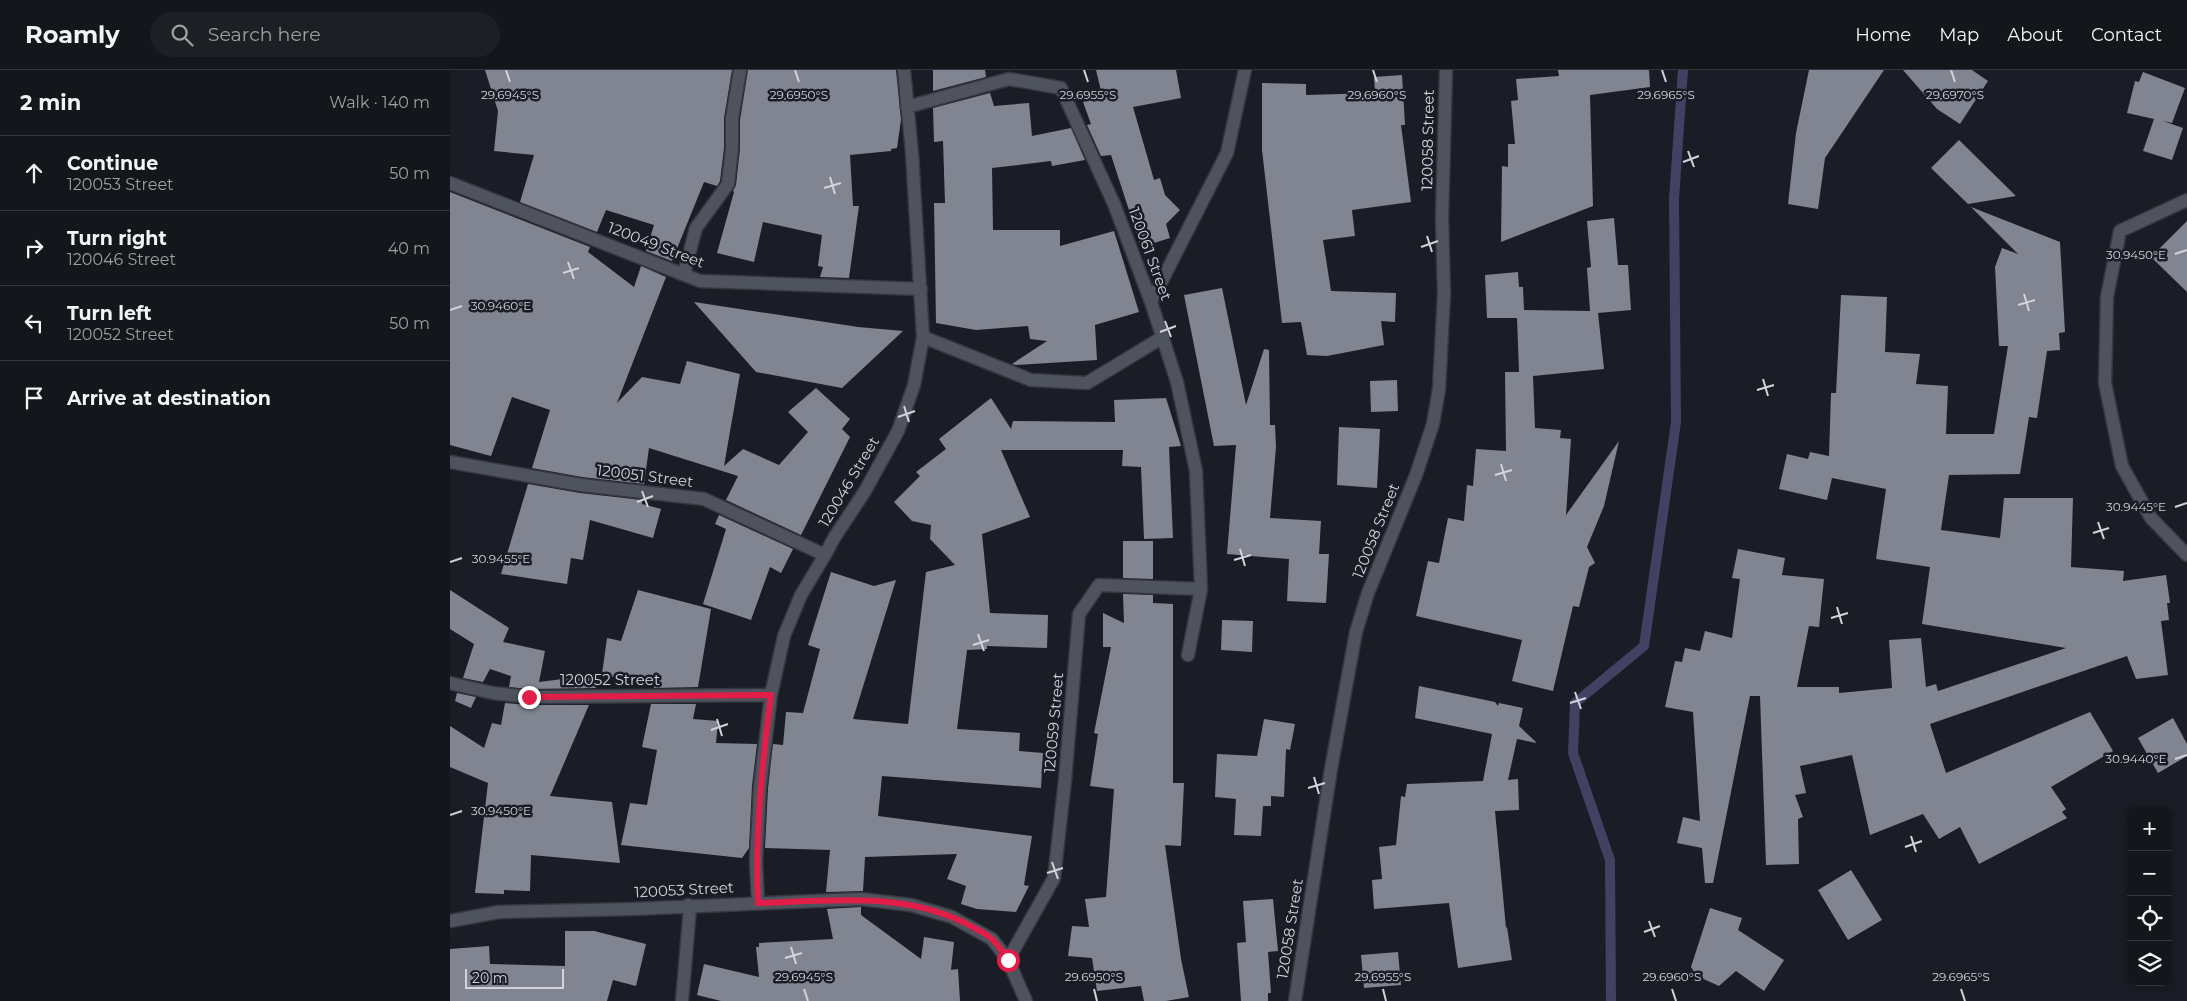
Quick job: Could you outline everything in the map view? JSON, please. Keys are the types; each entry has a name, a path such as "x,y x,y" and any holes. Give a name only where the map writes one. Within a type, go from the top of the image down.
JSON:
{"street":[{"path":"684,274 696,228 728,184 732,148 732,119 740,70"},
{"name":"120046 Street","path":"758,903 756,862 760,787 771,695 784,636 801,595 834,538 865,491 898,431 914,385 923,337 904,70"},
{"path":"1151,302 1227,153 1245,70"},
{"name":"120058 Street","path":"1295,1001 1331,769 1356,632 1368,593 1416,475 1432,424 1439,389 1444,294 1442,217 1446,70"},
{"name":"120061 Street","path":"908,107 1009,79 1061,88 1114,204 1151,302 1177,382 1196,471 1201,589 1188,655"},
{"name":"120049 Street","path":"450,183 700,281 921,288"},
{"path":"2187,200 2120,231 2107,298 2105,384 2122,466 2151,518 2187,555"},
{"path":"923,337 1032,380 1087,383 1163,337"},
{"name":"120051 Street","path":"450,462 580,485 704,499 825,555"},
{"name":"120059 Street","path":"1008,960 1054,878 1065,780 1079,614 1099,585 1201,589"},
{"name":"120052 Street","path":"450,683 493,693 529,697 771,695"},
{"name":"120053 Street","path":"450,921 499,912 633,909 688,905 861,899 911,905 952,917 983,932 992,939 1008,960 1026,1001"},
{"path":"682,1001 688,905"}],"building":[{"path":"485,70 732,70 724,118 724,148 720,181 717,186 704,182 672,261 646,251 654,225 606,210 597,232 520,202 534,155 494,151 498,111"},
{"path":"748,70 896,70 901,120 897,148 891,149 891,151 850,155 853,206 859,206 849,278 820,277 823,267 818,266 822,235 763,222 754,262 717,253 736,185 740,149 740,120"},
{"path":"933,70 985,70 986,77 933,91"},
{"path":"1096,70 1176,70 1181,98 1133,107 1154,180 1160,178 1165,195 1180,210 1166,224 1170,238 1141,247 1111,155 1101,156 1087,125 1091,124 1083,102 1102,95"},
{"path":"1558,70 1649,70 1650,87 1590,95 1593,206 1501,242 1502,166 1508,167 1508,144 1515,144 1511,101 1518,100 1516,79 1559,76"},
{"path":"1809,70 1884,70 1825,158 1818,209 1788,204 1796,133"},
{"path":"1903,70 1972,70 1988,81 1960,124 1937,109"},
{"path":"2143,72 2185,88 2172,123 2163,121 2183,128 2172,160 2143,151 2154,119 2127,113 2135,81 2139,82"},
{"path":"1402,75 1405,125 1401,125 1411,202 1352,210 1355,236 1323,240 1331,291 1396,293 1395,322 1381,321 1384,345 1327,356 1307,355 1301,322 1282,323 1262,150 1262,83 1306,84 1306,95 1375,93 1374,77"},
{"path":"990,93 994,106 1029,103 1032,136 1071,128 1085,160 1052,166 1051,161 992,168 993,230 1060,230 1060,246 1114,231 1139,312 1095,325 1097,360 1016,365 1012,364 1047,341 1030,339 1028,326 976,330 936,323 934,203 945,203 943,141 934,142 933,108"},
{"path":"1959,140 2016,196 1968,204 1931,168"},
{"path":"450,192 590,247 588,252 634,287 641,266 666,277 617,403 642,377 680,384 687,361 740,374 724,466 743,449 779,465 808,432 788,412 816,388 850,419 842,429 850,437 801,535 726,500 738,476 649,448 644,484 582,477 532,468 550,410 512,397 491,456 450,445"},
{"path":"1971,207 2060,242 2065,332 2059,333 2060,350 2047,351 2037,418 2029,417 2020,474 1949,475 1941,530 2000,538 2004,498 2073,498 2071,567 2124,571 2123,581 2166,575 2170,603 2167,603 2169,620 2161,621 2168,675 2136,679 2127,656 1930,724 1946,773 2090,712 2113,751 2051,787 2066,809 2062,812 2067,818 1979,864 1960,827 1939,839 1923,814 1870,835 1852,755 1800,766 1806,793 1795,795 1803,817 1798,819 1799,864 1766,865 1760,696 1750,696 1713,883 1705,883 1702,848 1677,843 1683,817 1700,821 1693,712 1665,707 1675,661 1682,662 1685,648 1700,651 1705,631 1732,638 1740,579 1732,578 1738,549 1785,558 1782,575 1824,579 1819,627 1809,626 1797,687 1839,687 1839,693 1892,688 1889,640 1921,638 1926,687 1936,684 1938,691 2066,648 1922,624 1930,567 1876,559 1886,489 1832,478 1827,500 1779,489 1787,454 1808,459 1810,452 1829,456 1831,393 1836,393 1841,295 1887,297 1885,352 1920,354 1916,384 1948,386 1946,434 1994,434 2008,346 1999,346 1995,267 2002,248 2018,254"},
{"path":"1614,218 1618,265 1628,265 1631,310 1598,313 1604,369 1533,376 1535,428 1561,430 1560,438 1571,439 1566,515 1619,441 1604,506 1587,547 1595,563 1589,567 1579,607 1573,606 1553,691 1512,681 1522,640 1416,616 1428,561 1439,563 1448,518 1464,521 1467,485 1473,486 1476,449 1506,451 1505,372 1519,372 1517,318 1487,318 1485,275 1518,272 1519,287 1523,287 1524,310 1590,311 1587,268 1591,267 1587,221"},
{"path":"2187,221 2187,292 2151,257"},
{"path":"1222,288 1246,405 1264,349 1269,350 1270,425 1275,425 1276,447 1270,518 1321,521 1319,554 1329,554 1326,603 1287,601 1289,559 1227,554 1236,445 1214,446 1184,295"},
{"path":"694,302 858,327 903,331 842,388 756,372"},
{"path":"1397,380 1398,411 1371,412 1370,381"},
{"path":"991,398 1011,429 1013,421 1115,422 1114,400 1166,398 1181,446 1169,447 1173,538 1144,539 1141,467 1122,466 1123,450 1001,450 1030,517 982,534 990,613 1048,615 1047,648 987,646 987,649 967,650 957,729 1020,733 1019,751 1043,753 1041,788 882,776 878,816 1032,836 1024,885 1029,886 1016,912 977,909 961,904 966,886 947,879 957,854 865,857 863,891 826,892 830,850 765,848 768,788 773,744 783,745 786,712 803,713 820,649 808,645 831,572 874,586 896,580 853,719 908,724 926,572 955,565 930,539 931,525 912,521 894,502 920,476 916,472 946,449 939,439"},
{"path":"1339,427 1380,429 1377,488 1337,485"},
{"path":"528,484 580,493 642,500 642,504 661,509 653,538 590,520 583,560 571,558 567,584 501,574"},
{"path":"719,515 793,549 781,573 770,567 751,620 703,604 726,529 715,524"},
{"path":"1123,541 1153,541 1153,579 1123,578"},
{"path":"450,590 509,628 503,642 545,651 539,682 602,674 607,638 621,641 638,590 711,609 698,687 654,688 656,680 646,682 602,675 596,688 529,689 509,687 511,676 490,669 483,682 463,678 474,644 450,629"},
{"path":"1123,594 1153,595 1153,603 1173,604 1173,783 1184,783 1181,846 1165,845 1181,959 1189,997 1166,1001 1144,1001 1141,986 1097,991 1092,958 1068,956 1072,926 1089,927 1085,899 1106,897 1114,789 1090,786 1098,734 1094,733 1111,647 1103,647 1103,613 1124,623"},
{"path":"1222,620 1253,621 1252,652 1221,650"},
{"path":"1419,686 1495,702 1498,706 1499,703 1523,708 1519,726 1537,743 1517,739 1508,780 1518,779 1519,810 1495,811 1506,928 1512,960 1458,968 1449,903 1374,909 1372,880 1382,879 1379,847 1396,845 1401,796 1405,797 1407,784 1483,781 1492,734 1415,718"},
{"path":"457,693 476,697 471,708 455,701"},
{"path":"505,703 589,705 550,796 612,802 620,863 531,855 530,891 504,890 504,894 475,893 488,783 450,767 450,726 484,748 492,723 501,725"},
{"path":"651,704 696,704 693,719 718,721 716,743 757,744 752,786 749,848 742,858 621,845 630,803 647,805 657,750 642,747"},
{"path":"2173,718 2187,744 2187,756 2158,773 2138,738"},
{"path":"1264,719 1295,724 1290,750 1286,749 1284,797 1271,796 1271,806 1263,806 1261,836 1234,835 1236,799 1215,797 1217,754 1257,756"},
{"path":"1851,870 1882,920 1848,940 1818,890"},
{"path":"1273,899 1278,951 1268,952 1271,993 1268,993 1268,1001 1241,1001 1237,943 1246,942 1243,901"},
{"path":"861,907 861,915 921,959 924,937 954,942 951,970 958,969 960,1001 721,1001 697,995 704,964 759,977 756,947 759,947 759,943 833,939 827,909"},
{"path":"1710,908 1742,918 1738,930 1784,960 1764,991 1736,971 1719,986 1697,976 1691,967"},
{"path":"565,931 594,931 646,944 636,986 613,980 607,1001 450,1001 450,949 489,946 490,964 565,966"},
{"path":"1398,952 1401,985 1364,988 1361,955"}],"waterway":[{"path":"1611,1001 1610,860 1573,753 1575,703 1644,646 1676,422 1674,199 1683,70"}],"route":[{"path":"529,697 771,695 760,787 756,862 758,903 861,899 911,905 952,917 983,932 992,939 1008,960"}]}
